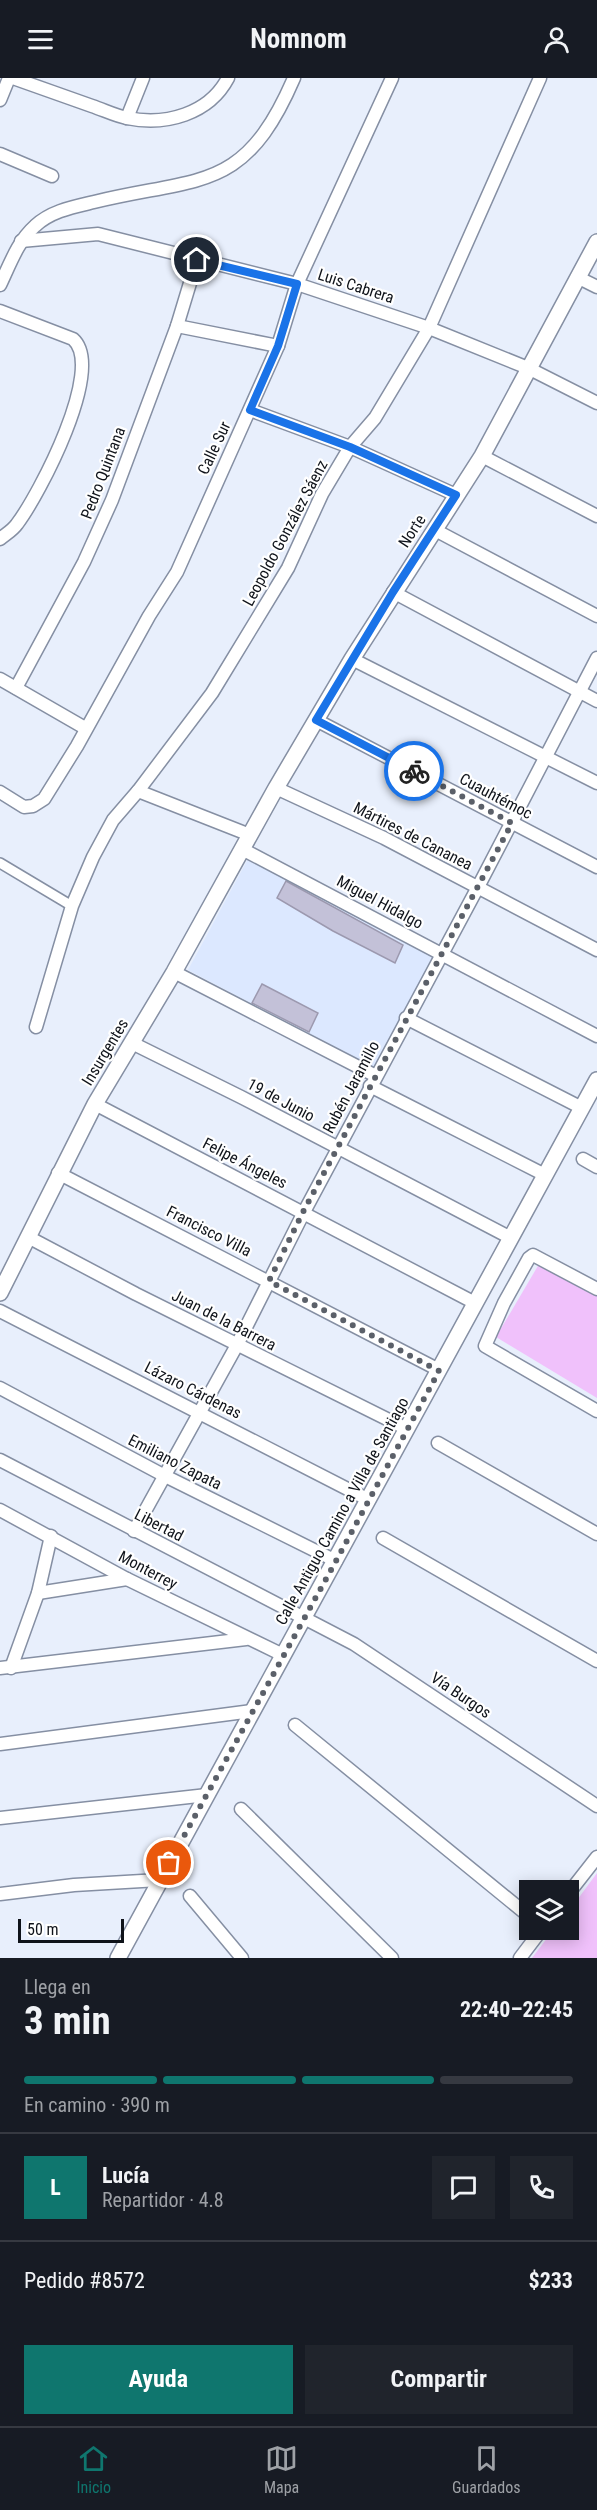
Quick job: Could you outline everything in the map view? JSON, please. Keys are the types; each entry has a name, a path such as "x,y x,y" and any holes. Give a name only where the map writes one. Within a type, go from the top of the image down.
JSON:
{"street":[{"path":"0,100 11,78 128,118 158,120 183,116 196,110 215,97 228,78"},
{"path":"128,118 143,78"},
{"path":"0,285 21,240 46,217 100,200 198,181 236,164 248,154 275,118 294,78"},
{"name":"Calle Sur","path":"0,792 21,806 27,807 38,804 48,794 149,616 177,572 278,346 297,284 392,78"},
{"name":"Leopoldo González Sáenz","path":"36,1027 72,906 93,857 113,820 138,791 212,693 272,596 322,494 350,447 375,418 429,328 540,78"},
{"path":"0,154 52,176"},
{"name":"Luis Cabrera","path":"21,240 98,234 297,284 429,328 528,368 597,403"},
{"name":"Norte","path":"250,835 393,592 482,456 597,242"},
{"name":"Pedro Quintana","path":"16,688 101,525 177,326 197,260"},
{"path":"577,277 597,287"},
{"path":"0,310 63,334 77,343 81,348 83,367 72,416 26,511 15,527 0,539"},
{"path":"177,326 278,346"},
{"path":"250,410 350,447 456,495"},
{"path":"482,456 597,516"},
{"path":"435,530 597,616"},
{"path":"393,592 597,701"},
{"name":"Rubén Jaramillo","path":"134,1531 237,1345 303,1212 512,823 597,658"},
{"path":"352,659 597,783"},
{"path":"0,680 85,728"},
{"name":"Cuauhtémoc","path":"316,720 597,867"},
{"name":"Mártires de Cananea","path":"276,788 384,838 597,950"},
{"path":"138,791 250,835"},
{"name":"Insurgentes","path":"0,1293 94,1104 174,972 250,835"},
{"name":"Miguel Hidalgo","path":"242,849 597,1036"},
{"path":"0,863 72,906"},
{"path":"174,972 545,1174"},
{"path":"406,1018 582,1108"},
{"name":"19 de Junio","path":"132,1043 241,1097 511,1238"},
{"name":"Calle Antiguo Camino a Villa de Santiago","path":"118,1958 597,1080"},
{"name":"Felipe Ángeles","path":"94,1104 475,1303"},
{"path":"583,1159 597,1167"},
{"name":"Francisco Villa","path":"58,1173 439,1371"},
{"name":"Juan de la Barrera","path":"28,1237 406,1429"},
{"path":"597,1289 533,1255 529,1258 504,1303 486,1341 486,1347 597,1411"},
{"name":"Lázaro Cárdenas","path":"0,1311 369,1500"},
{"name":"Emiliano Zapata","path":"0,1388 165,1476 336,1561"},
{"path":"438,1443 597,1534"},
{"name":"Libertad","path":"0,1460 304,1617"},
{"name":"Monterrey","path":"0,1510 127,1579 284,1655"},
{"path":"51,1536 38,1593 6,1668 247,1639"},
{"path":"382,1539 597,1661"},
{"path":"38,1593 127,1579"},
{"name":"Vía Burgos","path":"304,1617 354,1644 597,1806"},
{"path":"0,1744 252,1711"},
{"path":"295,1725 519,1908"},
{"path":"0,1818 207,1795"},
{"path":"241,1809 392,1958"},
{"path":"579,1880 597,1857"},
{"path":"0,1894 74,1885 159,1880"},
{"path":"190,1896 242,1958"},
{"path":"520,1958 534,1940"}],"shaded area":[{"path":"249,857 435,957 375,1068 188,970"},
{"path":"542,1259 597,1292 597,1398 496,1337"},
{"path":"597,1873 597,1958 532,1958 546,1940 579,1940 579,1897"}],"building":[{"path":"286,881 403,945 395,963 333,931 277,898"},
{"path":"262,984 318,1013 309,1032 252,1003"}],"way so far":[{"path":"169,1863 439,1371 269,1281 303,1212 512,823 414,771"}],"route":[{"path":"197,260 297,284 278,346 250,410 350,447 456,495 393,592 316,720 414,771"}]}
